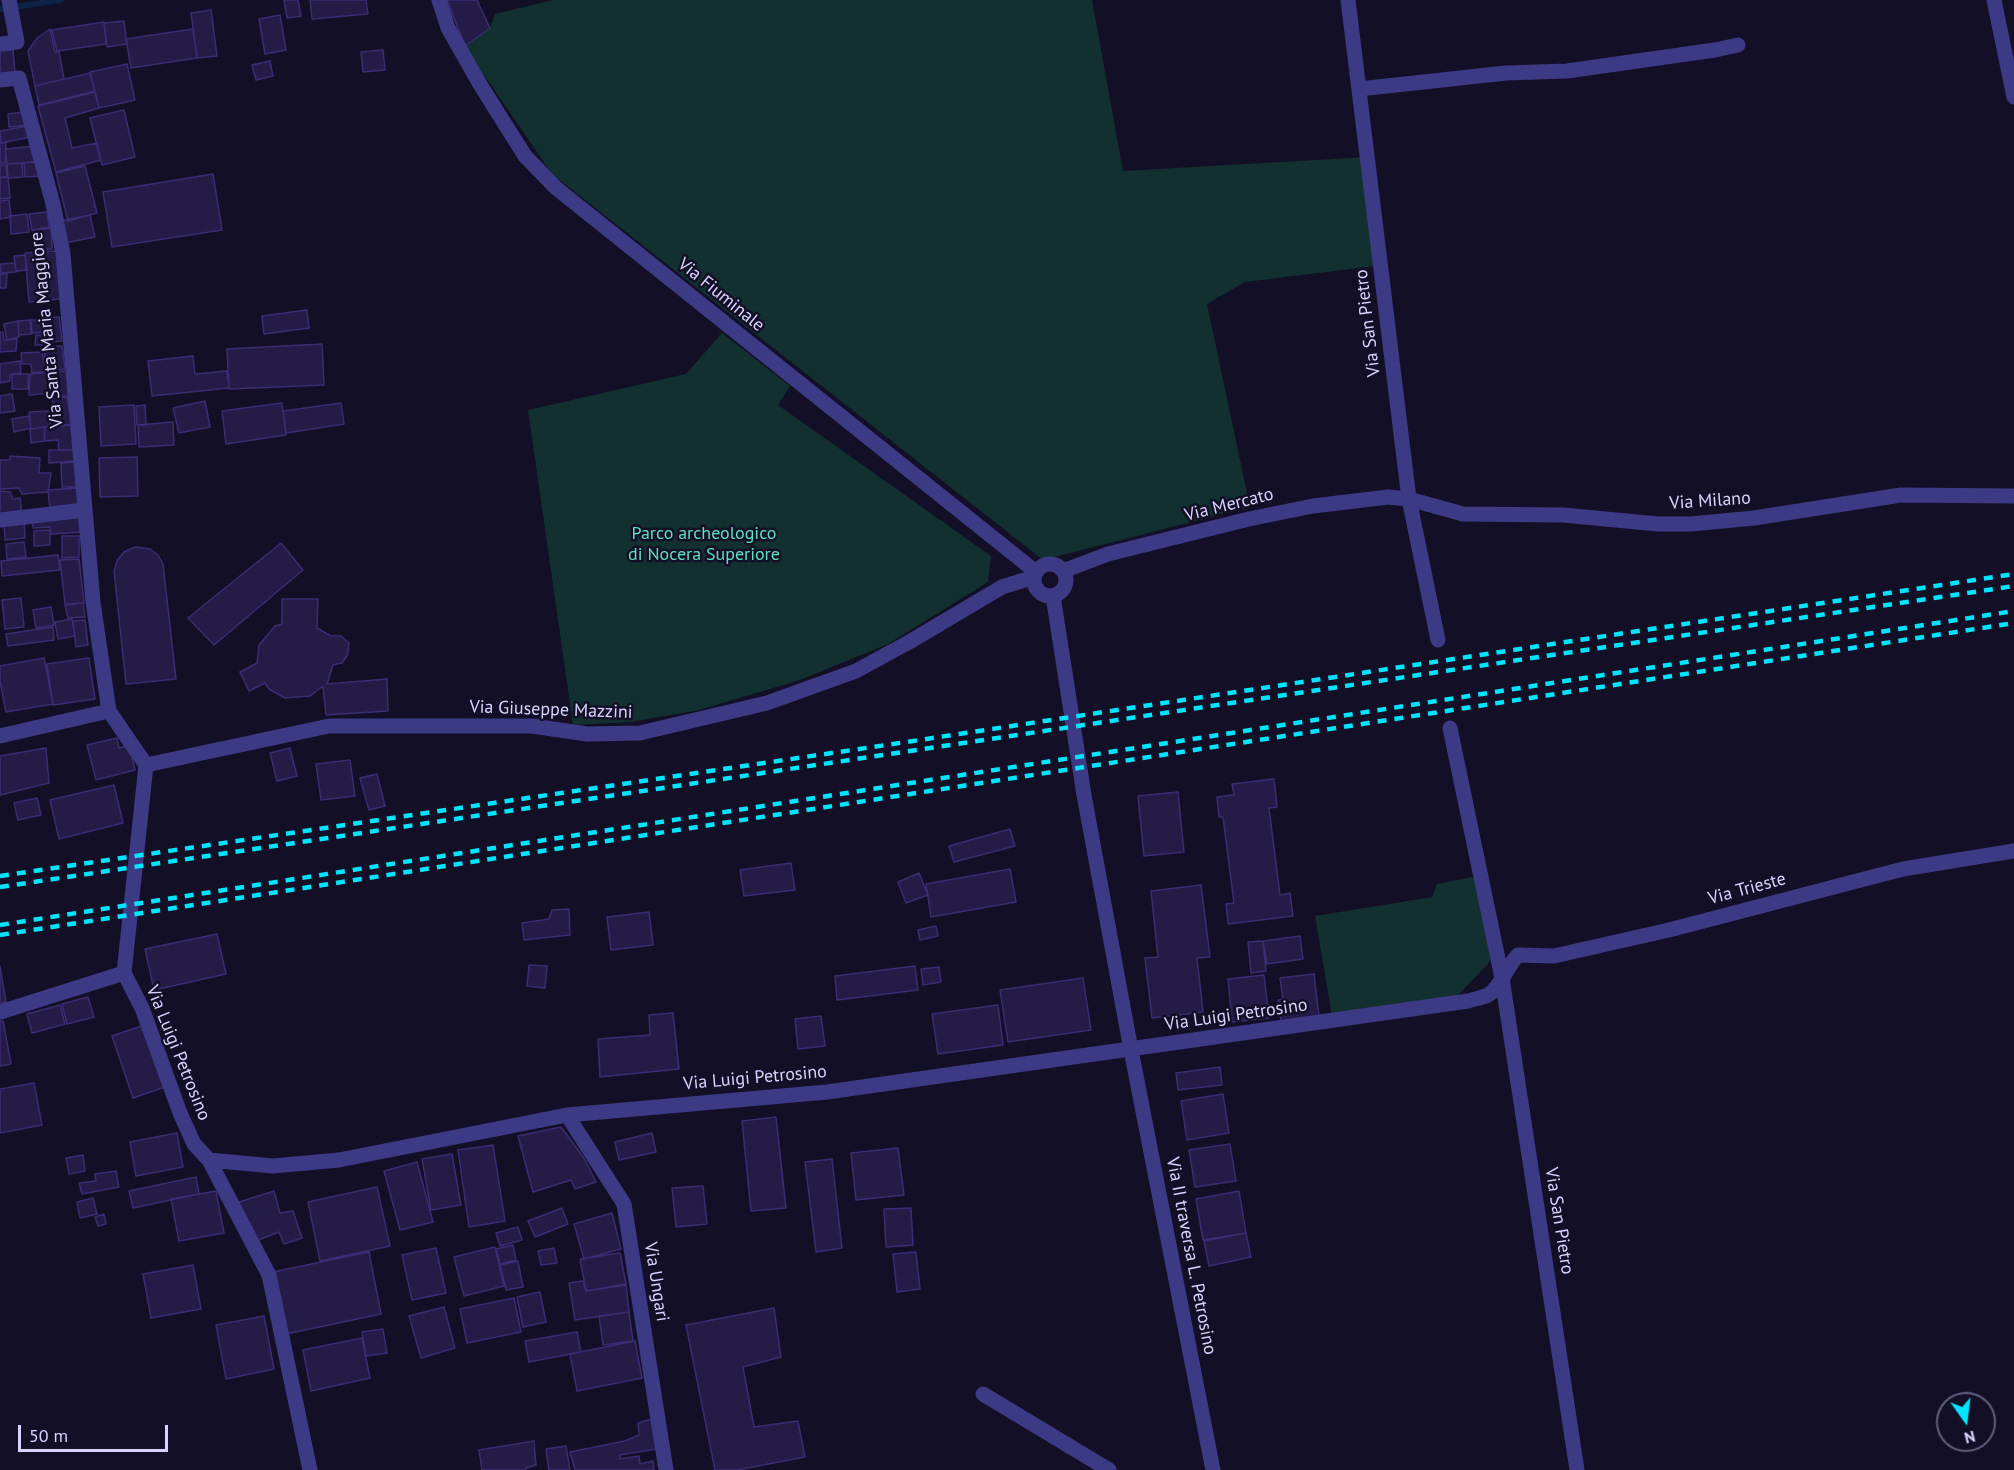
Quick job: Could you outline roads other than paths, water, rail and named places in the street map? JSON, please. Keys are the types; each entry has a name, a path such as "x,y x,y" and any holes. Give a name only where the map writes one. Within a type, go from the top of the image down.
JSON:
{"street":[{"path":"0,44 17,42 9,0"},
{"name":"Via Fiuminale","path":"439,0 448,28 481,86 525,156 556,188 1035,574"},
{"name":"Via San Pietro","path":"1348,0 1409,499 1438,640"},
{"path":"1994,0 2014,97"},
{"path":"1359,89 1506,73 1567,71 1715,51 1738,45"},
{"name":"Via Santa Maria Maggiore","path":"0,80 19,78 53,204 63,254 93,602 108,711 146,765"},
{"name":"Via Milano","path":"1409,499 1463,514 1563,515 1658,524 1691,524 1754,518 1901,495 2014,496"},
{"name":"Via Mercato","path":"1063,571 1108,554 1259,517 1313,506 1366,499 1388,497 1409,499"},
{"path":"0,520 84,510"},
{"path":"1044,565 1059,567 1063,571 1066,581 1062,591 1053,596 1042,595 1038,592 1035,587 1035,574 1044,565"},
{"name":"Via Giuseppe Mazzini","path":"146,765 329,726 532,726 587,734 640,734 767,703 856,670 911,641 1002,587 1035,574"},
{"name":"Via II traversa L. Petrosino","path":"1053,596 1084,795 1212,1470"},
{"path":"0,736 108,711"},
{"name":"Via San Pietro","path":"1450,729 1502,978 1577,1470"},
{"path":"0,1012 124,973 146,765"},
{"name":"Via Trieste","path":"1502,978 1510,963 1518,955 1554,956 1669,930 1904,869 2014,851"},
{"name":"Via Luigi Petrosino","path":"124,973 142,1008 180,1113 194,1144 209,1160 273,1166 339,1160 567,1115 827,1092 1468,1001 1490,994 1502,978"},
{"name":"Via Ungari","path":"567,1115 624,1204 666,1470"},
{"path":"209,1160 268,1275 310,1470"},
{"path":"983,1394 1109,1470"}],"waterway":[{"path":"0,9 61,0"}],"railway":[{"path":"0,876 913,741 2014,574"},
{"path":"0,887 2014,586"},
{"path":"0,925 2014,611"},
{"path":"0,935 2014,623"}],"park label":[{"name":"Parco archeologico di Nocera Superiore","path":"704,544"}]}
